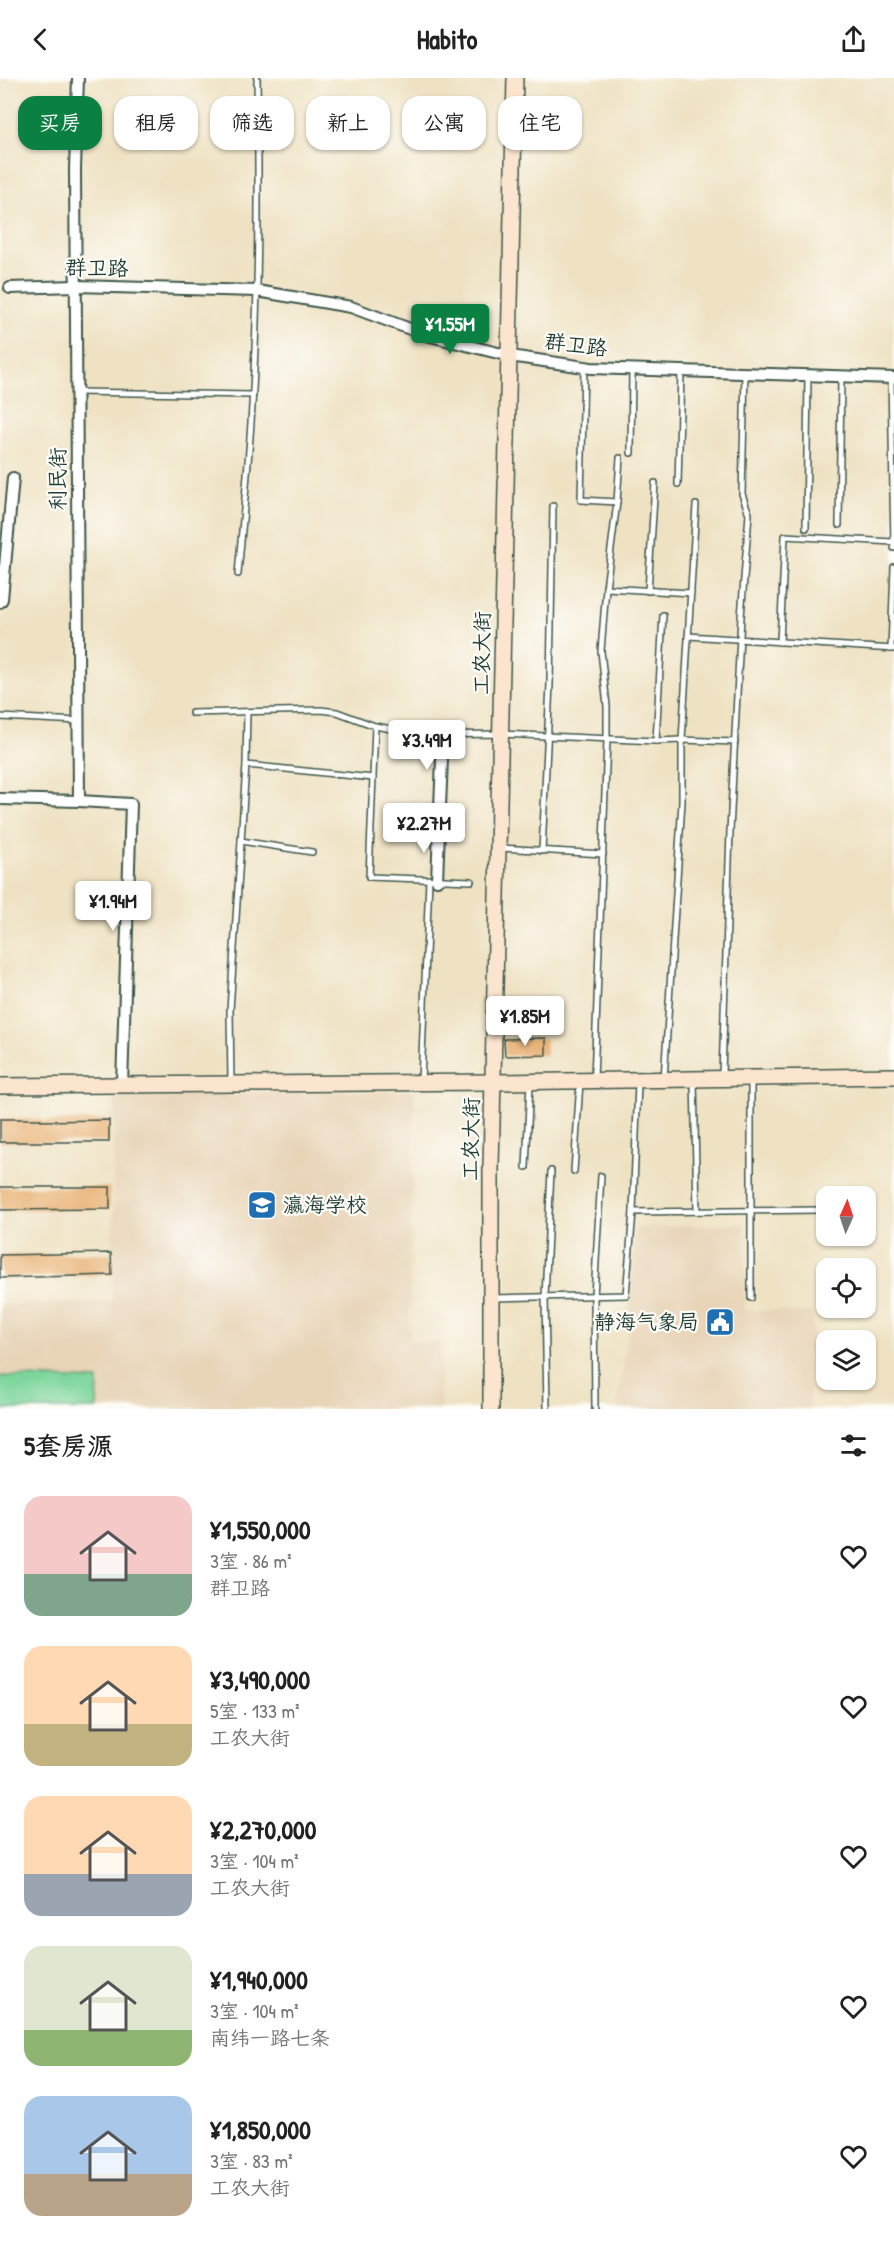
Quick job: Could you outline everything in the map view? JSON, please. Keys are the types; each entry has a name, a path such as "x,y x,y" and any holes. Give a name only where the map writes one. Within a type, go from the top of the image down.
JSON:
{"street":[{"name":"利民街","path":"78,78 75,169 79,801"},
{"name":"工农大街","path":"491,1409 493,1082 515,78"},
{"name":"群卫路","path":"10,288 76,286 257,291 351,307 426,335 510,356 584,367 892,378"},
{"path":"0,602 13,478"},
{"path":"440,807 443,735"},
{"path":"0,799 131,804 122,1085"},
{"path":"433,880 439,830"},
{"path":"0,1086 530,1082 894,1076"}],"lane":[{"path":"238,574 253,395 257,291 257,78"},
{"path":"584,367 581,500 617,502"},
{"path":"631,453 632,370"},
{"path":"678,484 681,372"},
{"path":"722,1078 735,742 749,514 742,494 745,374"},
{"path":"806,528 808,376"},
{"path":"839,525 841,377"},
{"path":"780,642 785,536 893,545 892,378"},
{"path":"77,392 253,395"},
{"path":"574,1171 587,1081 603,854 607,706 601,651 620,458"},
{"path":"648,591 656,483"},
{"path":"664,1079 682,802 682,740 696,505"},
{"path":"542,851 553,506"},
{"path":"688,636 893,649 894,567"},
{"path":"606,588 691,593"},
{"path":"656,741 663,615"},
{"path":"192,713 321,710 337,712 375,726 424,735 501,734 607,740 735,742"},
{"path":"231,1084 230,1010 246,765 247,712"},
{"path":"0,717 79,721"},
{"path":"375,726 369,877 471,881"},
{"path":"246,765 373,778"},
{"path":"241,842 312,852"},
{"path":"499,848 603,854"},
{"path":"421,1083 433,880"},
{"path":"751,1077 751,1298"},
{"path":"694,1078 697,1211"},
{"path":"490,1298 626,1295 633,1212 638,1080"},
{"path":"526,1167 530,1082"},
{"path":"547,1409 545,1297 551,1171"},
{"path":"595,1409 594,1296 601,1176"},
{"path":"633,1212 816,1210"}],"shaded area":[{"name":"瀛海学校","path":"414,1091 409,1341 441,1342 440,1409 0,1409 0,1305 112,1302 114,1096"},
{"name":"静海气象局","path":"745,1223 745,1310 813,1312 809,1409 617,1409 628,1332 635,1228"}],"green space":[{"path":"0,1376 98,1380 97,1409 0,1409"}],"building":[{"path":"546,1038 546,1055 505,1056 504,1039"},
{"path":"0,1119 109,1120 109,1142 0,1142"},
{"path":"0,1187 110,1187 110,1209 0,1210"},
{"path":"111,1253 112,1275 0,1278 0,1255"}],"place":[{"name":"瀛海学校","path":"262,1205"},
{"name":"静海气象局","path":"720,1322"}]}
